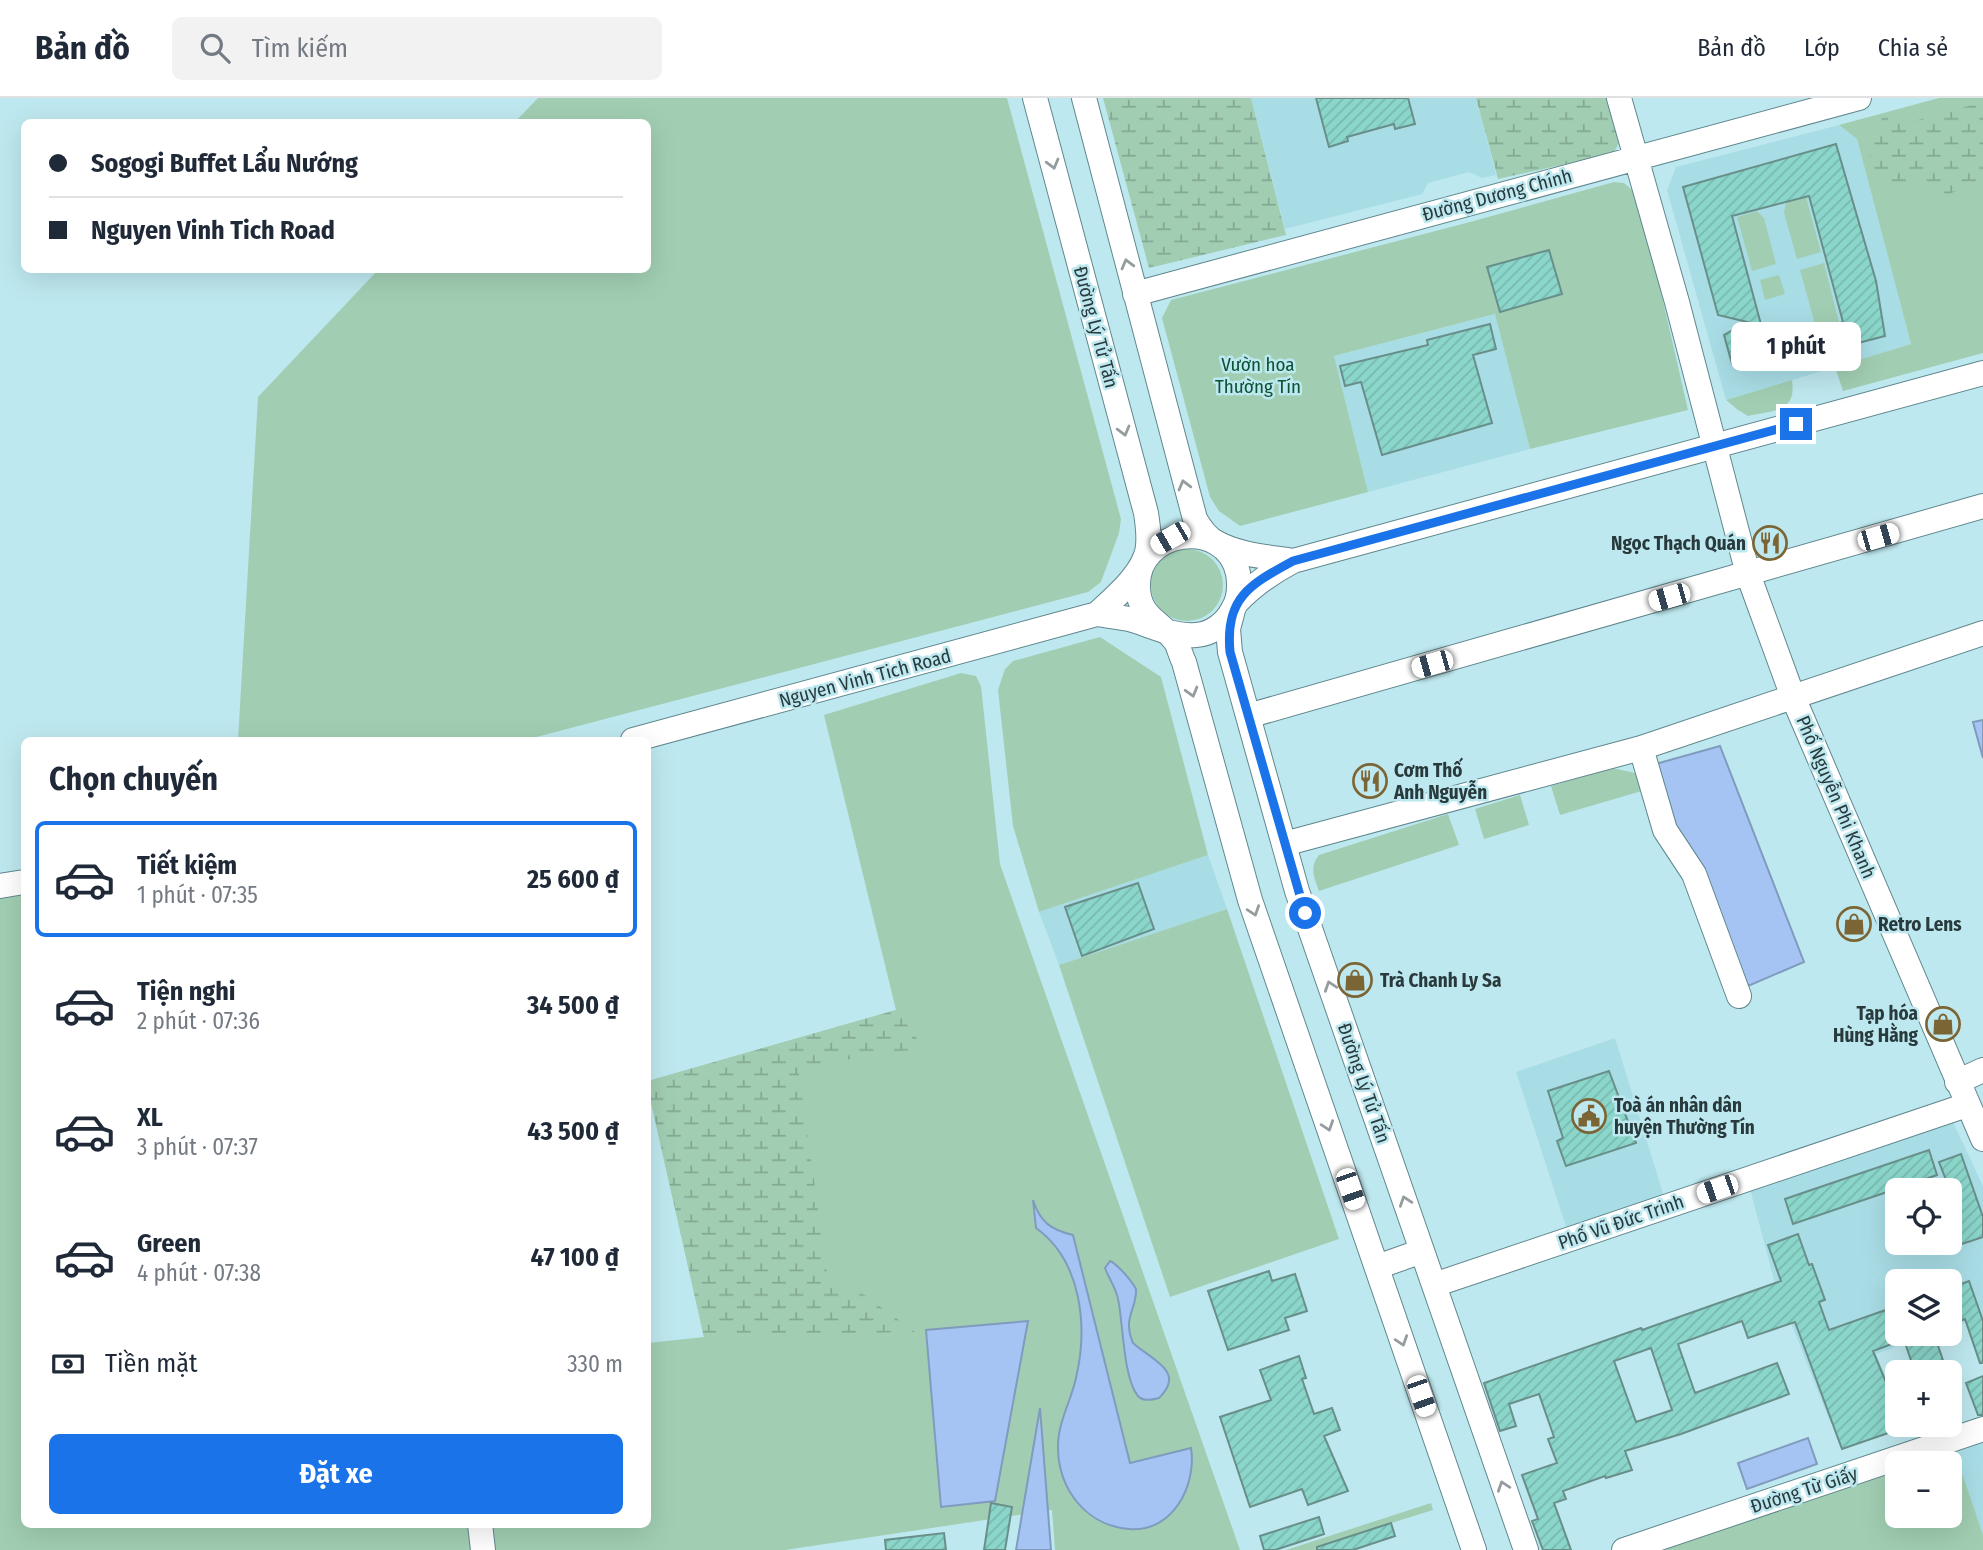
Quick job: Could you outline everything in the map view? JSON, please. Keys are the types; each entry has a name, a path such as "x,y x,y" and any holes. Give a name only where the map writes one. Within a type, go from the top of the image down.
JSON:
{"street":[{"name":"Đường Lý Tử Tấn","path":"1035,98 1146,513 1146,558"},
{"path":"1084,98 1191,509 1202,531 1228,553 1236,567 1240,584 1235,606 1229,617 1216,629 1200,635 1182,636 1128,619 1097,614"},
{"name":"Phố Nguyễn Phi Khanh","path":"1619,98 1716,447 1748,574 1793,697 1837,794 1983,1139"},
{"name":"Đường Dương Chính","path":"1135,294 1859,98"},
{"path":"1235,606 1261,580 1293,561 1983,373"},
{"path":"1248,716 1983,506"},
{"path":"1097,614 1125,587 1146,558 1163,542 1186,535 1202,536 1242,551 1293,561"},
{"path":"1146,558 1139,573 1138,588 1142,605 1151,620 1176,643 1184,662 1250,900 1474,1550"},
{"name":"Đường Lý Tử Tấn","path":"1235,606 1228,629 1230,652 1297,891 1526,1550"},
{"name":"Nguyen Vinh Tich Road","path":"644,737 1097,614"},
{"path":"1284,844 1641,748 1983,633"},
{"path":"1641,748 1665,830 1694,874 1739,996"},
{"path":"0,886 21,882"},
{"path":"1957,1082 1983,1070"},
{"name":"Phố Vũ Đức Trinh","path":"1434,1285 1968,1105"},
{"path":"1377,1267 1422,1251"},
{"name":"Đường Từ Giấy","path":"1624,1550 1983,1429"},
{"path":"480,1528 483,1550"}],"shaded area":[{"path":"1251,98 1476,98 1496,175 1482,178 1469,172 1428,183 1422,194 1285,229"},
{"path":"1839,125 1857,139 1911,344 1726,400 1667,190 1676,167"},
{"path":"1496,314 1530,449 1368,492 1334,356"},
{"path":"1983,720 1983,758 1973,722"},
{"path":"1720,746 1804,962 1748,986 1676,827 1652,765"},
{"path":"1208,855 1227,909 1059,965 1039,912"},
{"path":"1615,1038 1667,1206 1570,1239 1516,1072"},
{"path":"1952,1120 1983,1186 1983,1316 1962,1324 1962,1269 1885,1269 1885,1346 1899,1346 1876,1354 1885,1375 1885,1400 1830,1422 1774,1280 1750,1189"},
{"path":"1033,1200 1047,1224 1058,1231 1073,1235 1130,1463 1191,1448 1192,1463 1185,1491 1169,1515 1158,1523 1129,1529 1112,1526 1084,1509 1065,1483 1060,1468 1059,1434 1080,1358 1081,1317 1078,1296 1063,1258 1036,1228"},
{"path":"1110,1261 1136,1289 1129,1320 1133,1343 1168,1373 1167,1389 1159,1398 1142,1399 1133,1388 1129,1377 1118,1299 1105,1268"},
{"path":"1028,1321 995,1501 941,1507 926,1330"},
{"path":"1040,1408 1051,1550 1016,1550"},
{"path":"1808,1438 1817,1464 1747,1489 1738,1463"},
{"path":"1983,1442 1983,1535 1962,1473 1962,1451 1958,1451"}],"green space":[{"path":"538,98 1007,98 1121,519 1119,533 1101,582 1088,592 536,737 238,737 258,397 375,273 651,273 651,119 518,119"},
{"path":"1103,98 1251,98 1286,235 1149,268"},
{"path":"1476,98 1614,98 1620,128 1619,142 1611,154 1498,179"},
{"path":"1939,98 1983,98 1983,353 1843,391 1835,367 1911,344 1857,139 1839,125"},
{"path":"1983,102 1983,181 1938,198 1922,179 1896,187 1882,182 1866,142 1882,118 1898,114 1907,123"},
{"name":"Vườn hoa Thường Tín","path":"1614,182 1624,183 1639,196 1688,410 1530,449 1495,314 1334,356 1368,492 1240,526 1219,511 1210,497 1162,318 1171,300"},
{"path":"1806,197 1821,252 1797,259 1784,213 1786,203"},
{"path":"1757,211 1764,218 1776,264 1752,271 1737,217"},
{"path":"1824,263 1839,322 1816,328 1800,270"},
{"path":"1779,275 1785,294 1765,300 1760,280"},
{"path":"1792,380 1791,399 1774,411 1748,416 1726,400"},
{"path":"1187,549 1207,555 1217,565 1223,585 1217,605 1207,615 1187,621 1167,615 1157,605 1151,585 1157,565 1167,555"},
{"path":"1100,637 1161,677 1208,855 1039,912 1013,826 998,690 1005,669 1013,661"},
{"path":"961,673 976,676 981,686 1000,864 1240,1550 1055,1550 1052,1510 785,1550 0,1550 0,899 21,896 21,1528 651,1528 651,1343 704,1337 651,1102 651,1080 896,1010 824,715"},
{"path":"1612,768 1640,774 1645,790 1560,815 1551,786"},
{"path":"1520,795 1529,825 1484,839 1475,809"},
{"path":"1448,814 1459,845 1319,891 1313,868 1319,855"},
{"path":"1227,909 1339,1239 1170,1297 1059,965"},
{"path":"896,1010 924,1048 798,1067 829,1286 859,1291 915,1332 704,1337 651,1102 651,1080"},
{"path":"1962,1473 1983,1535 1983,1550 1659,1550 1885,1475 1885,1528 1962,1528"},
{"path":"1431,1503 1433,1510 1334,1541 1336,1550 1286,1550"}],"building":[{"path":"1316,98 1408,98 1415,124 1395,129 1394,124 1347,137 1348,141 1329,147"},
{"path":"1836,144 1876,281 1885,336 1839,348 1833,325 1843,322 1809,196 1732,216 1763,332 1775,329 1781,351 1732,364 1724,335 1747,322 1718,315 1683,187"},
{"path":"1549,250 1562,294 1500,312 1487,267"},
{"path":"1490,324 1496,349 1473,355 1492,423 1382,455 1361,382 1345,386 1340,366 1428,345 1427,340"},
{"path":"1138,883 1154,929 1082,956 1065,907"},
{"name":"Toà án nhân dân huyện Thường Tín","path":"1609,1071 1636,1143 1566,1166 1557,1141 1563,1138 1548,1091"},
{"path":"1929,1150 1937,1175 1928,1178 1885,1178 1885,1193 1793,1224 1785,1199"},
{"path":"1961,1154 1983,1217 1983,1237 1962,1244 1962,1178 1945,1178 1939,1162"},
{"path":"1798,1234 1825,1300 1819,1302 1829,1330 1885,1310 1886,1346 1873,1351 1885,1380 1885,1434 1842,1449 1795,1322 1748,1338 1742,1321 1678,1344 1695,1393 1777,1363 1789,1394 1681,1434 1625,1451 1632,1470 1606,1478 1605,1476 1563,1491 1566,1499 1554,1503 1571,1550 1543,1550 1532,1521 1538,1519 1522,1475 1557,1463 1548,1439 1554,1437 1539,1394 1509,1404 1516,1426 1500,1431 1484,1383 1781,1281 1768,1245","holes":["1651,1348 1672,1410 1636,1422 1614,1361"]},
{"path":"1269,1271 1272,1281 1295,1274 1307,1311 1285,1318 1289,1330 1228,1350 1208,1291"},
{"path":"1969,1281 1983,1321 1983,1363 1980,1363 1965,1319 1962,1320 1962,1284"},
{"path":"1906,1346 1938,1346 1943,1360 1911,1360"},
{"path":"1299,1356 1306,1378 1302,1379 1314,1414 1332,1408 1340,1430 1324,1436 1348,1491 1308,1505 1302,1489 1250,1507 1220,1417 1271,1400 1260,1370"},
{"path":"1983,1376 1983,1415 1978,1415 1966,1383"},
{"path":"991,1503 1012,1507 1005,1550 984,1550"},
{"path":"1319,1517 1324,1534 1275,1550 1264,1550 1260,1536"},
{"path":"1391,1523 1395,1536 1353,1550 1317,1550 1317,1547"},
{"path":"944,1533 946,1550 886,1550 885,1540"}],"place":[{"name":"Ngọc Thạch Quán","path":"1770,543"},
{"name":"Cơm Thố Anh Nguyễn","path":"1370,781"},
{"name":"Retro Lens","path":"1854,924"},
{"name":"Trà Chanh Ly Sa","path":"1355,980"},
{"name":"Tạp hóa Hùng Hằng","path":"1943,1024"},
{"name":"Toà án nhân dân huyện Thường Tín","path":"1589,1116"}],"route":[{"path":"1305,913 1230,652 1228,629 1233,610 1237,601 1250,588 1293,561 1796,424"}]}
